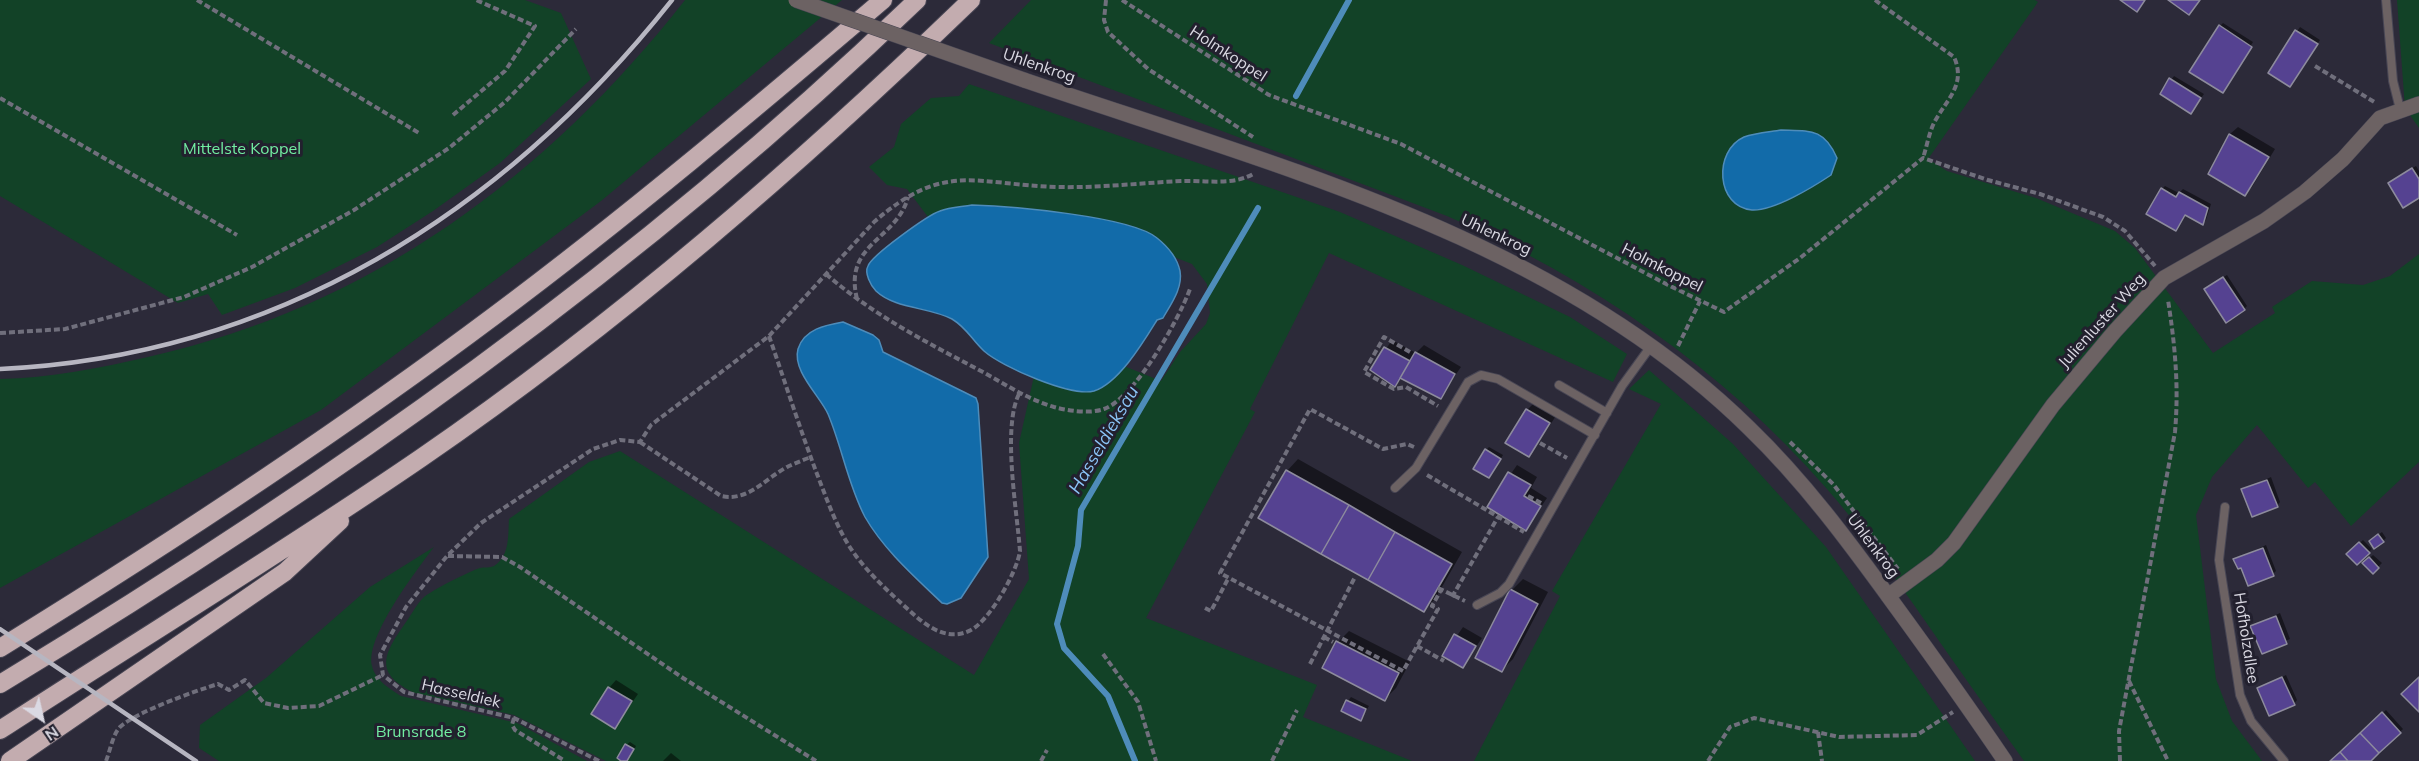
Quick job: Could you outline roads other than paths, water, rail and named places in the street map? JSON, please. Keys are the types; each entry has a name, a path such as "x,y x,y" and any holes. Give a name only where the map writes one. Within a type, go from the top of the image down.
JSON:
{"highway":[{"path":"0,648 257,484 494,317 703,152 883,0"},
{"path":"0,684 249,528 518,337 740,162 854,61 917,0"},
{"path":"0,730 376,487 500,400 645,291 790,168 971,0"},
{"path":"10,761 285,572 376,487"},
{"path":"0,632 82,597"}],"street":[{"name":"Uhlenkrog","path":"796,0 1024,80 1259,168 1393,209 1496,253 1588,304 1652,346 1749,428 1816,499 1967,704 2005,761"},
{"name":"Julienluster Weg","path":"1888,596 1937,560 1954,543 2053,405 2164,278 2264,221 2306,192 2343,159 2370,127 2393,112 2419,104"}],"lane":[{"path":"2386,0 2393,81 2393,112"},
{"path":"1477,605 1500,593 1509,584 1622,386 1652,346"},
{"path":"1395,488 1416,468 1468,382 1475,377 1491,376 1594,435"},
{"path":"1559,385 1607,413"},
{"name":"Hofholzallee","path":"2225,507 2219,560 2240,695 2251,721 2284,761"}],"water":[{"path":"1781,130 1808,131 1827,141 1837,158 1831,175 1771,207 1752,210 1740,207 1725,189 1723,165 1727,154 1734,144 1744,137"},
{"path":"972,205 1012,207 1097,218 1143,230 1157,238 1171,252 1180,271 1180,284 1176,296 1163,318 1157,320 1130,360 1103,387 1083,392 1037,379 993,358 962,326 952,319 902,305 884,297 874,289 867,269 879,253 934,214"},
{"path":"843,322 873,335 879,340 883,352 976,398 988,557 961,598 947,604 942,603 900,563 865,517 854,492 828,414 799,366 798,349 810,332"}],"waterway":[{"name":"Hasseldieksau","path":"1296,96 1349,0"},
{"name":"Hasseldieksau","path":"1135,761 1108,696 1064,648 1057,624 1078,546 1081,510 1258,208"}],"railway":[{"path":"0,369 101,358 198,336 289,303 376,260 458,207 535,146 606,76 672,0"},
{"path":"0,629 196,761"}],"park label":[{"name":"Mittelste Koppel","path":"242,149"},
{"name":"Brunsrade 8","path":"421,732"}]}
